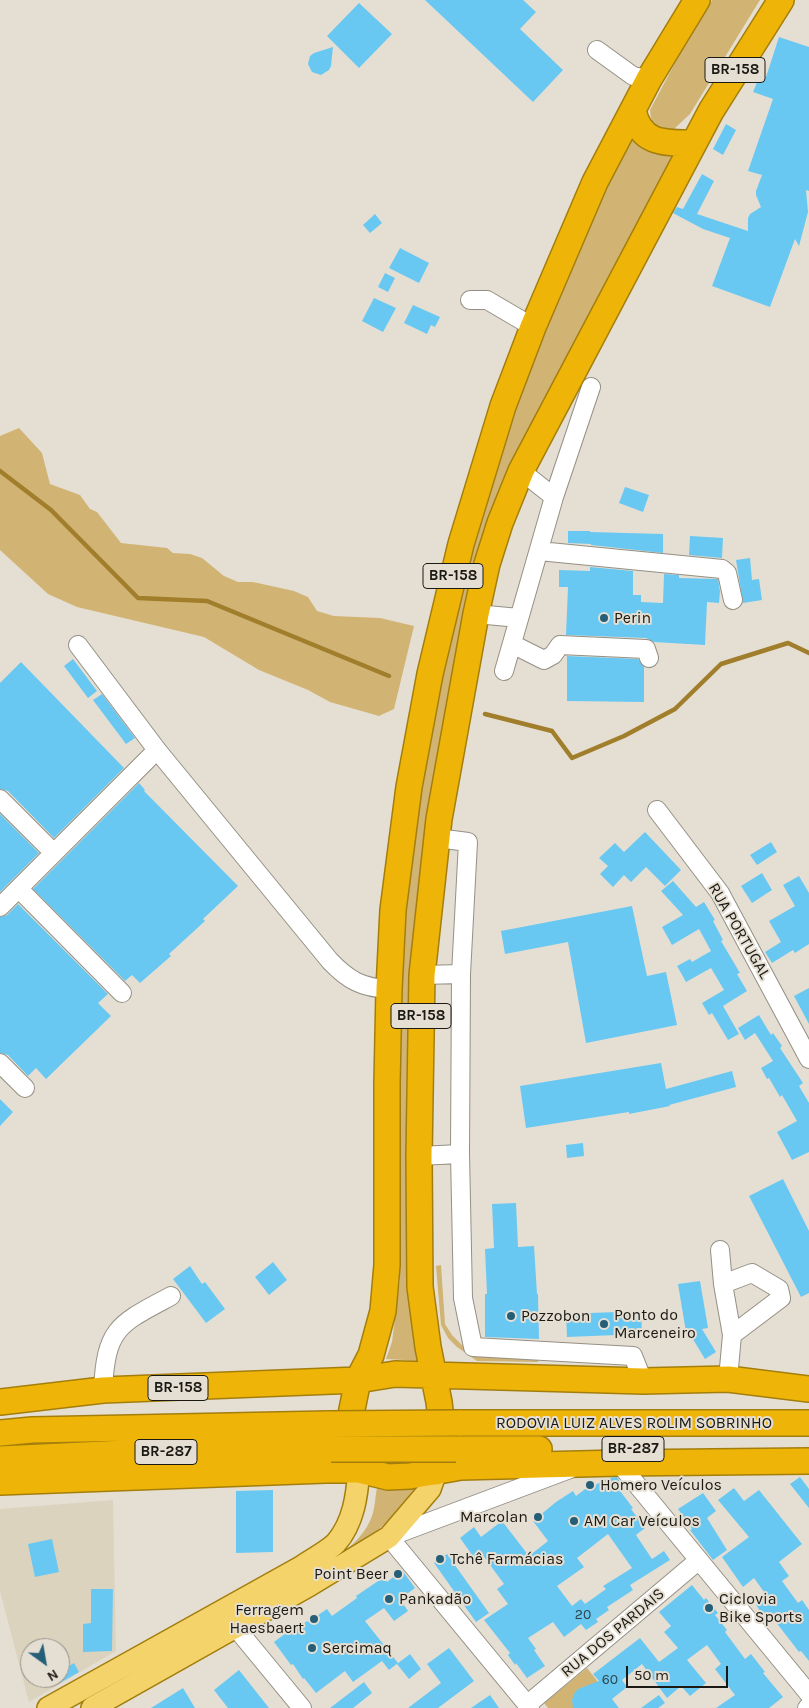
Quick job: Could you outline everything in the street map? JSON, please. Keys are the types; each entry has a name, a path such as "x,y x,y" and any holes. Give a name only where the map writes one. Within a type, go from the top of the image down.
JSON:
{"highway":[{"name":"BR-158","path":"0,1402 103,1390 358,1380 371,1355 383,1311 387,1265 387,1084 393,910 409,787 430,674 461,544 503,406 533,327 594,182 649,80 697,0"},
{"name":"BR-158","path":"436,1472 441,1461 443,1436 439,1402 432,1376 420,1287 419,1156 422,975 438,838 476,614 487,564 500,523 521,471 694,143 743,58 781,0"},
{"path":"633,110 636,124 657,142 694,143"},
{"path":"360,1470 349,1454 348,1429 358,1380 395,1374 643,1381 728,1379 809,1389"},
{"name":"RODOVIA LUIZ ALVES ROLIM SOBRINHO","path":"0,1433 32,1430 329,1424 809,1423"},
{"name":"RODOVIA LUIZ ALVES ROLIM SOBRINHO","path":"0,1458 126,1453 331,1449 809,1448"},
{"name":"BR-287","path":"436,1472 462,1467 809,1461"},
{"path":"0,1482 360,1470 388,1477 436,1472"}],"main road":[{"path":"48,1708 80,1701 301,1567 336,1543 348,1525 357,1500 360,1470"},
{"path":"92,1708 236,1628 389,1537 430,1489 436,1472"}],"street":[{"path":"597,50 633,76 649,80"},
{"path":"470,300 487,300 533,327"},
{"path":"504,671 554,497 591,387"},
{"path":"521,471 554,497"},
{"path":"539,551 722,569 726,573 733,600"},
{"path":"476,614 520,618"},
{"path":"512,644 544,660 553,655 560,646 646,649 648,658"},
{"path":"78,645 157,750 330,961 343,974 372,988 389,989"},
{"path":"0,907 157,750"},
{"path":"0,799 54,853"},
{"name":"RUA PORTUGAL","path":"658,810 720,893 809,1059"},
{"path":"438,838 468,842 461,974 460,1154 463,1298 473,1347 633,1356 643,1381"},
{"path":"19,889 122,993"},
{"path":"422,975 461,974"},
{"path":"0,1063 26,1088"},
{"path":"419,1156 460,1154"},
{"path":"720,1250 723,1284 732,1335 728,1379"},
{"path":"723,1284 752,1273 779,1289 781,1298 732,1335"},
{"path":"103,1390 108,1346 115,1334 131,1318 171,1296"},
{"path":"555,1352 556,1379"},
{"path":"619,1463 809,1694"},
{"path":"528,1706 389,1537 580,1465"},
{"name":"RUA DOS PARDAIS","path":"528,1706 699,1560"},
{"path":"236,1628 302,1708"}],"shaded area":[{"path":"712,0 760,0 690,114 673,130 663,132 656,128 653,123 650,110 684,46"},
{"path":"631,133 640,145 650,153 668,155 676,152 532,435 441,751 413,1278 414,1344 418,1362 386,1359 392,1342 400,1279 399,1057 402,954 408,873 426,747 447,638 506,424 594,208"},
{"path":"19,428 42,453 50,484 80,495 90,509 97,512 121,543 167,548 173,553 190,554 202,558 224,576 238,582 253,582 294,591 308,597 317,611 334,616 380,618 414,626 394,709 379,716 330,702 308,690 259,670 204,637 77,607 48,594 0,550 0,436"},
{"path":"441,1265 445,1324 462,1345 479,1356 537,1357 538,1362 477,1361 448,1338 441,1325 436,1266"},
{"path":"416,1487 398,1511 375,1533 329,1563 354,1543 369,1524 373,1513 377,1488"},
{"path":"113,1500 116,1651 70,1678 70,1638 20,1638 20,1668 0,1591 0,1509"},
{"path":"587,1668 614,1702 606,1708 548,1708 544,1703"},
{"path":"25,1688 53,1688 29,1702"}],"building":[{"path":"425,0 523,0 536,12 520,29 563,70 533,102"},
{"path":"359,3 392,34 359,68 327,36"},
{"path":"779,37 809,47 809,191 806,190 808,212 799,246 795,239 770,307 712,286 730,238 703,229 673,213 677,207 683,209 702,174 714,181 697,214 748,231 748,218 750,214 761,207 756,191 762,175 748,171 773,99 753,92 760,75 766,77"},
{"path":"333,47 329,70 321,75 312,72 308,64 310,56"},
{"path":"726,124 736,130 723,155 713,149"},
{"path":"375,214 382,223 370,233 363,225"},
{"path":"400,248 429,263 419,283 389,268"},
{"path":"385,273 395,278 388,292 378,287"},
{"path":"374,298 396,308 383,332 362,321"},
{"path":"413,305 440,317 435,327 431,325 427,334 404,323"},
{"path":"625,487 649,495 643,512 619,503"},
{"path":"568,531 663,534 663,553 568,543"},
{"path":"690,536 723,538 722,558 689,555"},
{"path":"750,558 752,580 759,579 762,600 743,603 736,560"},
{"path":"590,567 633,571 633,595 641,595 641,602 663,603 664,574 679,575 679,578 718,579 719,603 707,602 705,645 654,642 646,638 566,635 568,587 559,587 559,570 590,571"},
{"path":"567,656 638,659 644,667 644,702 567,701"},
{"path":"73,659 97,691 88,698 64,666"},
{"path":"21,662 124,768 54,838 8,791 0,789 0,683"},
{"path":"102,694 135,738 126,744 93,700"},
{"path":"139,783 144,791 238,886 203,919 205,921 169,954 171,956 140,983 132,975 125,981 33,889"},
{"path":"0,814 39,853 0,892"},
{"path":"645,832 681,870 665,886 646,867 631,882 624,875 613,887 600,874 608,866 599,858 615,843 624,852"},
{"path":"771,842 777,852 757,865 750,855"},
{"path":"762,873 772,890 752,903 741,886"},
{"path":"799,876 809,893 809,944 795,953 793,950 772,963 765,952 781,942 769,921 795,906 783,885"},
{"path":"673,881 696,907 704,902 715,920 713,921 723,940 721,941 740,973 737,974 747,991 723,1006 739,1034 728,1040 712,1013 709,1015 702,1003 724,990 711,968 686,982 677,966 690,959 692,962 711,951 699,929 672,945 662,927 683,915 661,891"},
{"path":"18,904 108,994 98,1003 111,1016 46,1079 36,1068 28,1076 8,1055 0,1053 0,917 7,915"},
{"path":"632,906 647,976 666,972 677,1025 586,1043 568,942 505,954 501,931"},
{"path":"809,988 809,1024 794,996"},
{"path":"759,1015 771,1035 773,1033 782,1046 780,1048 803,1083 799,1086 809,1103 809,1152 792,1160 777,1132 797,1121 782,1095 780,1097 761,1068 773,1061 755,1033 745,1040 738,1028"},
{"path":"661,1063 666,1089 732,1071 736,1087 670,1106 629,1114 629,1112 526,1128 520,1086"},
{"path":"0,1099 13,1112 0,1126"},
{"path":"583,1143 584,1156 567,1158 566,1145"},
{"path":"783,1179 809,1231 809,1293 801,1297 749,1196"},
{"path":"516,1203 518,1247 534,1246 539,1339 485,1337 485,1294 487,1294 485,1249 494,1248 492,1204"},
{"path":"273,1262 287,1280 269,1295 255,1277"},
{"path":"190,1266 202,1284 205,1282 225,1309 206,1323 173,1279"},
{"path":"700,1281 708,1328 702,1329 716,1352 705,1359 688,1331 686,1332 678,1284"},
{"name":"Ponto do Marceneiro","path":"641,1311 642,1334 567,1337 566,1314"},
{"path":"617,1477 621,1484 617,1487 645,1528 636,1535 652,1559 664,1551 670,1560 630,1585 633,1590 607,1607 609,1610 596,1619 598,1622 586,1630 581,1624 564,1637 553,1622 528,1638 545,1666 527,1678 516,1663 515,1665 508,1655 510,1653 484,1620 508,1604 497,1589 504,1584 482,1554 475,1559 460,1538 474,1527 481,1537 502,1521 529,1556 548,1541 533,1521 573,1491 576,1496 593,1483 595,1485 609,1478","holes":["608,1534 632,1568 603,1586 606,1589 585,1604 581,1599 572,1606 557,1586 584,1567 577,1558"]},
{"path":"800,1477 809,1489 809,1508 790,1484"},
{"path":"734,1488 744,1501 759,1490 802,1544 779,1562 789,1576 782,1581 798,1603 802,1600 809,1610 809,1661 801,1651 799,1652 772,1617 767,1621 756,1605 767,1596 754,1578 743,1587 722,1557 749,1537 718,1500"},
{"path":"273,1490 273,1552 236,1553 236,1491"},
{"path":"703,1493 716,1511 707,1518 727,1550 713,1560 690,1530 692,1529 678,1509"},
{"path":"52,1539 59,1572 35,1577 28,1544"},
{"path":"447,1554 489,1613 476,1622 434,1563"},
{"path":"402,1570 415,1588 400,1599 408,1611 394,1621 384,1608 365,1621 398,1663 389,1670 382,1661 353,1682 345,1671 316,1693 274,1642 327,1609 332,1616 357,1598 356,1596 384,1577 387,1582"},
{"path":"692,1585 718,1613 715,1615 745,1659 751,1654 765,1672 763,1673 783,1697 769,1708 716,1708 735,1695 715,1669 721,1664 707,1645 687,1660 706,1683 690,1696 681,1686 667,1698 642,1664 622,1680 627,1687 612,1699 619,1708 573,1708 572,1700 578,1689 599,1681 593,1674 640,1638 659,1662 678,1648 664,1632 671,1626 659,1612"},
{"path":"91,1589 113,1589 112,1651 83,1652 83,1624 91,1623"},
{"path":"449,1648 474,1681 438,1708 408,1708 441,1683 427,1664"},
{"path":"410,1654 421,1669 409,1679 397,1664"},
{"path":"74,1663 79,1672 70,1677 70,1665"},
{"path":"239,1670 269,1708 228,1708 214,1690"},
{"path":"364,1682 372,1693 353,1708 330,1708"},
{"path":"183,1688 195,1708 151,1708"},
{"path":"490,1695 499,1708 471,1708"},
{"path":"659,1695 665,1703 658,1708 641,1708"}],"waterway":[{"path":"0,471 51,510 138,598 207,601 389,676"},
{"path":"485,714 552,731 572,758 624,736 675,709 721,664 788,643 809,653"}],"place":[{"name":"Perin","path":"604,618"},
{"name":"Pozzobon","path":"511,1316"},
{"name":"Ponto do Marceneiro","path":"604,1324"},
{"name":"Homero Veículos","path":"590,1485"},
{"name":"Marcolan","path":"538,1517"},
{"name":"AM Car Veículos","path":"574,1521"},
{"name":"Tchê Farmácias","path":"440,1559"},
{"name":"Point Beer","path":"398,1574"},
{"name":"Pankadão","path":"389,1599"},
{"name":"Ciclovia Bike Sports","path":"709,1608"},
{"name":"Ferragem Haesbaert","path":"314,1619"},
{"name":"Sercimaq","path":"312,1648"}]}
